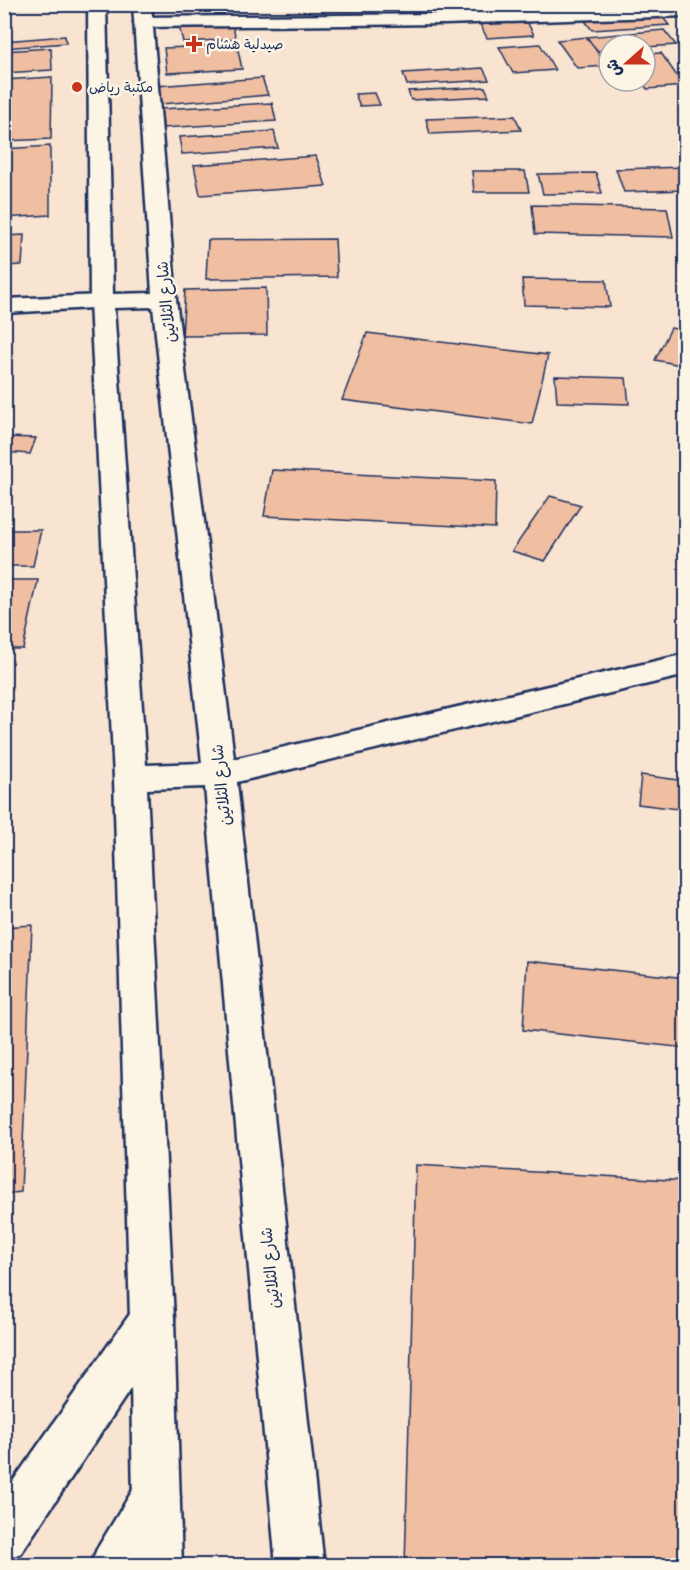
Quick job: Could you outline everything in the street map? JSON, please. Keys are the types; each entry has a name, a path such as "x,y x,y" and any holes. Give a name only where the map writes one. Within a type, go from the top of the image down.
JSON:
{"street":[{"path":"97,4 102,302 130,778 152,1319 158,1566"},
{"path":"142,13 445,19 686,11"},
{"name":"شارع الثلاثين","path":"142,13 165,299 220,774 300,1566"},
{"path":"4,306 165,299"},
{"path":"130,778 220,774 686,664"},
{"path":"4,1536 152,1319"},
{"path":"114,1566 156,1497"}],"building":[{"path":"657,10 669,25 592,30 581,16"},
{"path":"525,18 534,35 487,38 478,20"},
{"path":"232,23 236,39 183,42 179,26"},
{"path":"664,30 676,45 657,46 657,33 631,33"},
{"path":"65,36 66,43 4,48 4,41"},
{"path":"597,36 597,50 586,37"},
{"path":"587,37 597,52 597,67 577,68 557,40"},
{"path":"540,44 555,70 513,73 499,47"},
{"path":"237,45 242,69 167,73 164,48"},
{"path":"51,48 52,70 4,73 4,51"},
{"path":"657,53 661,53 684,86 657,88"},
{"path":"483,68 489,80 407,85 403,73"},
{"path":"52,77 51,139 4,141 4,80"},
{"path":"262,78 268,95 161,104 156,86"},
{"path":"485,87 489,96 411,100 408,91"},
{"path":"375,93 380,105 360,106 355,94"},
{"path":"272,103 276,121 163,128 161,109"},
{"path":"515,116 521,130 430,134 426,119"},
{"path":"274,131 278,148 182,154 179,137"},
{"path":"50,146 50,215 4,218 4,149"},
{"path":"316,156 326,186 200,195 194,165"},
{"path":"686,167 686,190 624,192 616,169"},
{"path":"472,171 525,171 529,192 474,192"},
{"path":"596,173 602,193 543,194 538,174"},
{"path":"532,205 667,208 673,237 535,234"},
{"path":"24,235 22,265 4,266 4,236"},
{"path":"335,239 337,277 206,279 208,240"},
{"path":"522,279 606,280 610,307 524,305"},
{"path":"266,288 267,335 182,336 185,290"},
{"path":"671,328 686,331 686,366 655,360"},
{"path":"367,333 548,355 532,424 342,400"},
{"path":"555,376 626,378 629,404 557,402"},
{"path":"4,437 36,438 30,454 4,452"},
{"path":"272,470 496,481 495,528 264,516"},
{"path":"550,496 581,505 545,561 512,551"},
{"path":"4,530 41,530 33,566 4,566"},
{"path":"4,580 38,580 23,649 4,649"},
{"path":"641,775 686,781 686,810 638,804"},
{"path":"32,925 21,1192 4,1194 4,927"},
{"path":"527,961 686,978 686,1048 523,1030"},
{"path":"416,1165 686,1181 686,1566 405,1566"}],"place":[{"name":"صيدلية هشام","path":"194,44"},
{"name":"مكتبة رياض","path":"77,87"}]}
